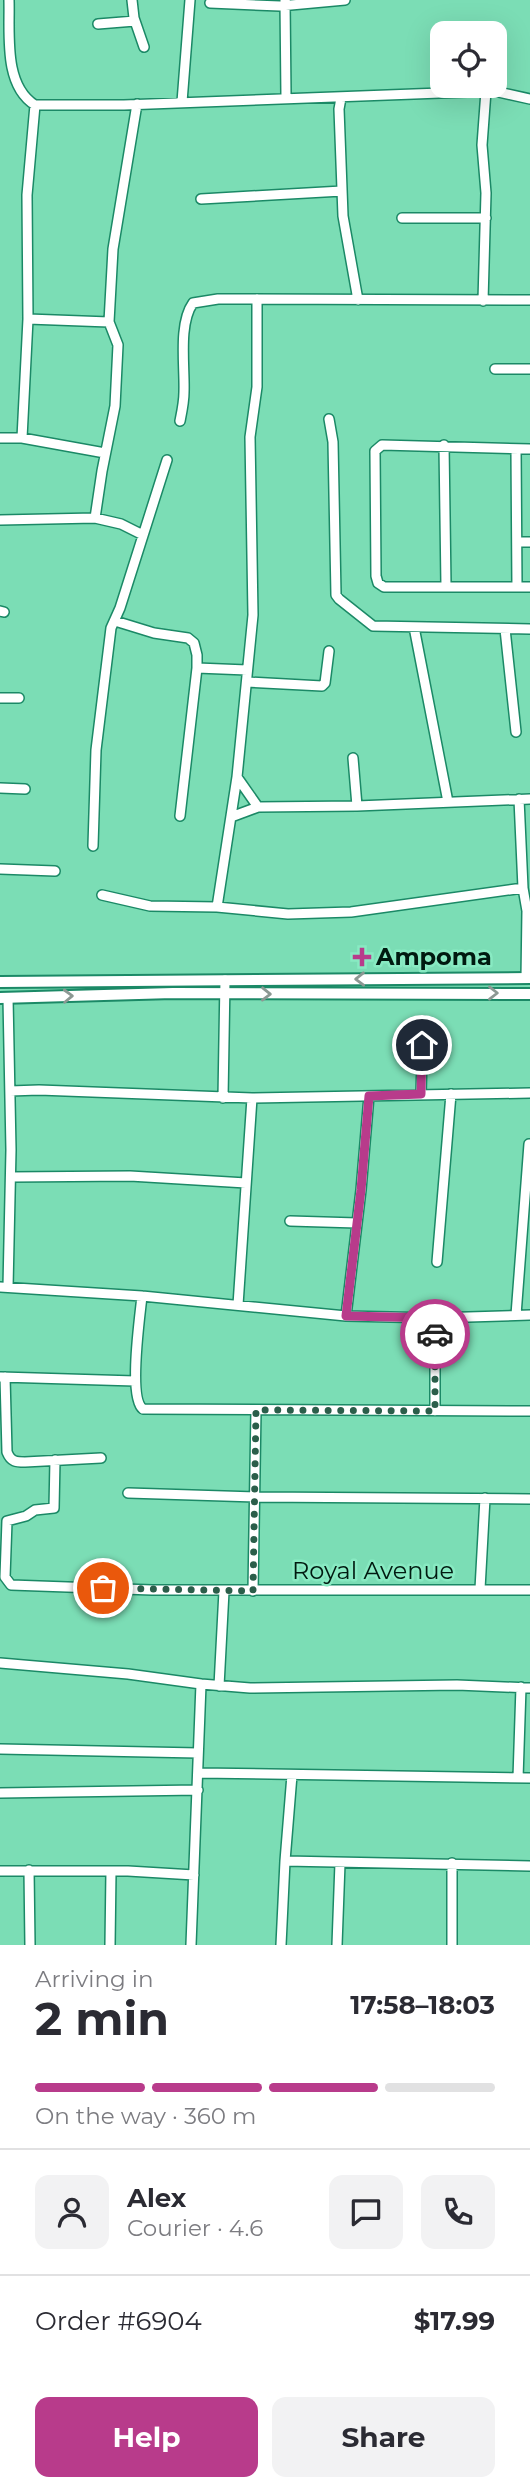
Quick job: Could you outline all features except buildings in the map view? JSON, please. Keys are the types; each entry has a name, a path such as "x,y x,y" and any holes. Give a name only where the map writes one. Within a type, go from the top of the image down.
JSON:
{"street":[{"path":"9,0 13,71 18,88 25,98 35,105 430,93"},
{"path":"132,0 135,21 144,47"},
{"path":"181,102 190,0"},
{"path":"210,3 345,0"},
{"path":"285,3 286,97"},
{"path":"98,24 135,21"},
{"path":"507,95 530,99"},
{"path":"341,97 339,109 343,216 358,300"},
{"path":"483,301 486,193 482,160 486,98"},
{"path":"95,518 114,415 119,350 117,337 109,322 113,249 137,104"},
{"path":"23,438 28,319 27,195 35,105"},
{"path":"201,199 342,191"},
{"path":"402,218 486,218"},
{"path":"217,907 237,777 253,615 250,450 257,387 257,299"},
{"path":"180,421 184,392 185,335 190,307 194,303 204,300 257,299 530,300"},
{"path":"28,319 109,322"},
{"path":"495,369 530,369"},
{"path":"329,419 333,442 338,599 373,626 530,629"},
{"path":"0,438 23,438 105,453"},
{"path":"530,449 382,445 375,451 376,576 379,583 384,587 530,587"},
{"path":"444,445 446,586"},
{"path":"516,449 517,587"},
{"path":"93,846 96,750 111,628 167,460"},
{"path":"0,520 95,518 121,524 144,535"},
{"path":"517,542 530,542"},
{"path":"114,621 154,633 188,638 194,643 197,668 180,816"},
{"path":"414,626 448,802"},
{"path":"505,629 516,732"},
{"path":"247,682 322,686 326,683 329,651"},
{"path":"197,668 247,670"},
{"path":"0,698 19,698"},
{"path":"353,758 357,806"},
{"path":"237,777 258,807"},
{"path":"0,788 25,789"},
{"path":"0,982 528,978 529,911 523,888 519,799"},
{"path":"230,817 258,807 530,799"},
{"path":"0,869 55,871"},
{"path":"102,895 150,906 217,907 288,914 351,912 523,888"},
{"path":"223,1098 225,980"},
{"path":"530,994 225,993 4,998 10,1091 11,1177 4,1287 142,1296 346,1316 435,1318 530,1315"},
{"path":"421,1094 423,1021"},
{"path":"10,1091 223,1098 530,1093"},
{"path":"437,1262 451,1094"},
{"path":"346,1316 369,1096"},
{"path":"238,1305 252,1098"},
{"path":"516,1315 529,1144"},
{"path":"11,1177 130,1176 246,1183"},
{"path":"290,1221 357,1223"},
{"path":"142,1296 135,1381 137,1400 144,1409 530,1411"},
{"path":"435,1318 435,1411"},
{"path":"101,1458 14,1462 9,1458 2,1377 135,1381"},
{"path":"253,1591 256,1410"},
{"name":"Royal Avenue","path":"55,1461 54,1507 35,1510 26,1516 7,1521 5,1577 11,1584 224,1591 530,1590"},
{"path":"128,1493 530,1499"},
{"path":"480,1589 485,1498"},
{"path":"219,1686 224,1591"},
{"path":"0,1663 250,1688 457,1685 526,1688 518,1778"},
{"path":"191,1945 201,1684"},
{"path":"0,1749 198,1753"},
{"path":"198,1773 530,1778"},
{"path":"281,1945 292,1775"},
{"path":"0,1793 198,1790"},
{"path":"285,1861 530,1866"},
{"path":"337,1945 340,1863"},
{"path":"452,1863 452,1945"},
{"path":"29,1870 30,1945"},
{"path":"0,1871 111,1871 194,1875"},
{"path":"110,1945 111,1871"}],"way so far":[{"path":"103,1588 253,1591 256,1410 435,1411 435,1334"}],"place":[{"name":"Ampoma","path":"362,957"}],"route":[{"path":"422,1045 421,1094 369,1096 346,1316 435,1318 435,1334"}]}
